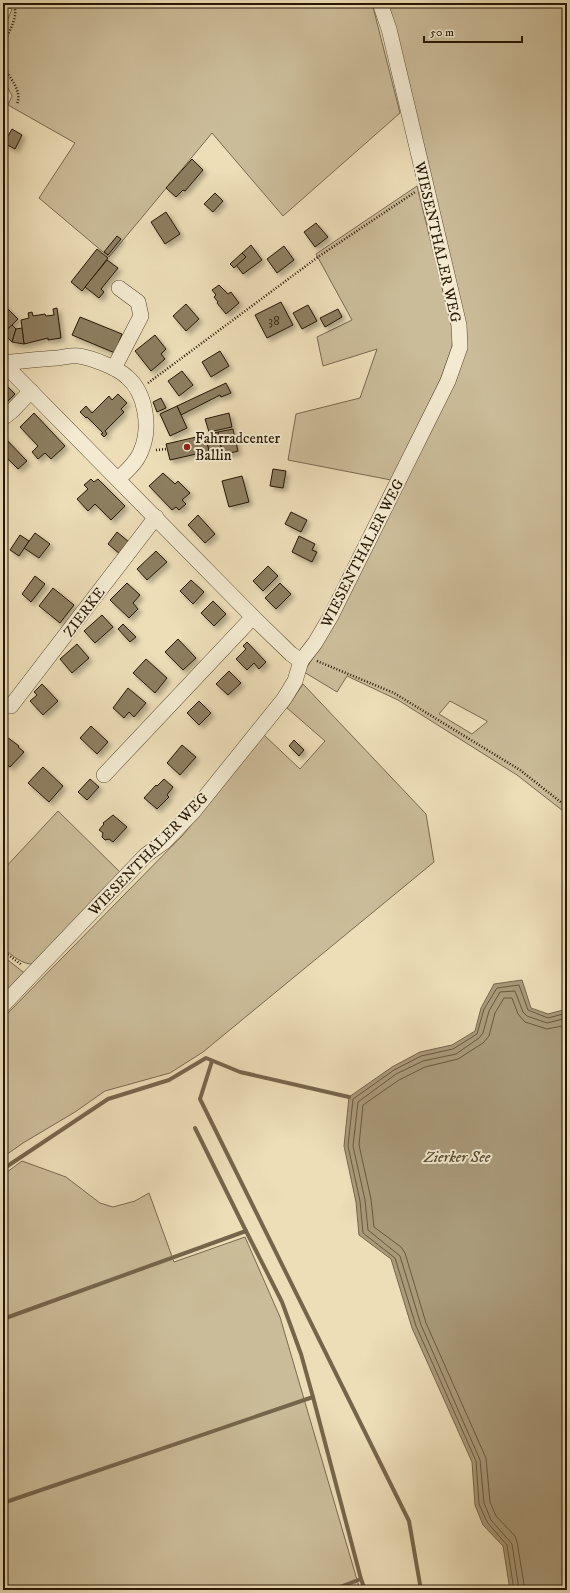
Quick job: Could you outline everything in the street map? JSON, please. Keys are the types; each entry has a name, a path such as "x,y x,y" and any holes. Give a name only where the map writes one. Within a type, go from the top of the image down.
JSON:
{"street":[{"name":"WIESENTHALER WEG","path":"3,1005 146,855 164,842 193,812 284,699 295,681 301,661 315,643 355,570 448,382 460,347 459,325 389,29 380,3"},
{"path":"114,368 141,316 138,302 119,288"},
{"path":"3,363 79,356 114,368 128,377 138,391 145,412 146,433 142,450 137,459 131,468 118,479"},
{"path":"3,363 253,617 291,654 301,661"},
{"path":"3,418 12,411 31,391"},
{"name":"ZIERKE","path":"11,706 156,517"},
{"path":"104,775 253,617"}],"path":[{"path":"3,47 15,15 15,9 12,3"},
{"path":"3,64 6,73 18,92 19,100 17,104"},
{"path":"138,391 323,253 425,185"},
{"path":"320,662 394,693 520,770 567,807"},
{"path":"3,951 17,963 34,973"}],"shaded area":[{"path":"3,3 372,3 400,113 283,216 212,133 109,257 39,198 75,143 8,105 12,96 3,78 3,31 12,9 3,6"},
{"path":"385,3 567,3 567,814 517,775 398,700 347,676 337,692 304,672 316,653 464,352","holes":["450,701 487,721 472,734 439,714"]},
{"path":"417,186 453,332 452,347 441,378 391,480 288,460 296,414 360,398 377,349 323,366 317,337 352,320 316,254"},
{"path":"303,684 426,814 434,862 203,1052 170,1073 105,1091 75,1112 23,1143 3,1157 3,1018 183,835 264,735 300,769 325,741 287,708"},
{"path":"58,811 120,872 34,964 25,963 17,959 3,948 3,870"},
{"path":"3,956 23,972 30,975 3,1003"},
{"path":"22,1161 66,1177 100,1203 113,1207 135,1201 149,1193 174,1262 245,1237 280,1317 360,1590 3,1590 3,1175"}],"water":[{"name":"Zierker See","path":"522,980 531,1008 548,1014 567,1009 567,1590 510,1590 503,1546 483,1525 475,1505 472,1462 412,1328 391,1259 359,1235 356,1202 344,1146 349,1097 392,1067 420,1052 452,1045 475,1031 481,1008 494,984"}],"building":[{"path":"12,129 22,135 15,149 4,143"},
{"path":"192,159 203,170 185,191 183,190 176,197 166,188"},
{"path":"215,193 223,201 213,212 204,204"},
{"path":"166,212 180,234 165,244 151,222"},
{"path":"316,223 328,237 315,247 304,232"},
{"path":"117,236 121,239 108,255 104,252"},
{"path":"251,245 262,260 243,274 236,265 246,257 242,253"},
{"path":"284,246 294,260 277,273 267,259"},
{"path":"97,249 108,258 82,291 71,282"},
{"path":"242,253 246,257 234,268 230,264"},
{"path":"107,260 118,268 101,289 104,292 99,298 85,287"},
{"path":"219,285 228,294 231,292 239,303 226,314 217,303 218,302 214,297 216,295 212,290"},
{"path":"281,302 293,325 267,338 255,315"},
{"path":"3,304 18,319 3,334"},
{"path":"186,304 199,319 186,331 173,316"},
{"path":"308,305 317,321 302,329 293,313"},
{"path":"57,308 61,338 48,340 48,338 24,344 21,320 29,318 28,313 32,312 33,316 45,314 46,316 54,315 53,309"},
{"path":"338,309 342,317 325,327 320,318"},
{"path":"80,317 122,334 115,353 72,335"},
{"path":"12,325 16,329 12,342 3,333"},
{"path":"22,328 24,344 12,342 16,329"},
{"path":"155,335 166,349 161,354 165,359 151,371 135,351"},
{"path":"220,351 229,366 211,377 202,362"},
{"path":"182,371 193,385 179,396 168,381"},
{"path":"3,382 15,394 3,406"},
{"path":"226,383 231,393 221,397 220,395 181,415 177,406"},
{"path":"118,394 127,403 121,409 124,412 105,431 107,434 104,437 101,434 103,433 80,412 86,406 92,413 109,396 112,400"},
{"path":"161,398 166,408 157,412 153,402"},
{"path":"177,406 187,428 170,436 160,414"},
{"path":"34,413 65,446 51,459 45,453 38,459 32,452 38,446 20,427"},
{"path":"229,413 232,427 209,432 205,419"},
{"path":"233,429 238,451 223,455 218,432"},
{"path":"218,432 221,448 209,451 205,435"},
{"name":"Fahrradcenter Ballin","path":"205,435 209,451 170,460 166,444"},
{"path":"3,436 27,461 18,469 3,454"},
{"path":"273,469 286,471 283,488 270,486"},
{"path":"163,473 175,484 178,481 190,493 182,500 186,504 179,510 176,507 172,510 149,486"},
{"path":"242,476 249,502 229,507 222,481"},
{"path":"91,479 94,482 98,479 125,506 111,520 95,504 88,511 77,499 88,489 84,485"},
{"path":"291,512 307,520 301,532 285,524"},
{"path":"198,515 215,534 205,543 188,525"},
{"path":"117,532 129,542 120,554 108,544"},
{"path":"35,533 50,544 39,558 24,548"},
{"path":"20,535 29,541 19,556 10,550"},
{"path":"299,536 315,544 312,550 317,552 312,562 292,552"},
{"path":"156,551 167,562 147,580 137,569"},
{"path":"268,566 278,576 263,591 253,581"},
{"path":"35,576 45,584 31,602 22,594"},
{"path":"191,580 204,592 193,604 180,591"},
{"path":"127,583 140,595 133,603 138,609 129,618 110,600"},
{"path":"280,583 291,594 276,609 265,598"},
{"path":"53,588 74,605 60,623 39,606"},
{"path":"213,601 226,614 214,626 201,613"},
{"path":"102,615 113,627 95,643 84,631"},
{"path":"123,624 136,637 130,642 118,629"},
{"path":"178,639 196,658 183,670 165,652"},
{"path":"247,642 266,662 259,669 254,663 247,670 236,659 246,649 243,646"},
{"path":"77,644 89,658 72,673 60,659"},
{"path":"146,659 167,678 155,693 133,673"},
{"path":"229,671 241,683 228,695 216,684"},
{"path":"42,684 58,701 43,715 30,701 37,695 34,692"},
{"path":"128,688 146,703 134,717 129,712 124,718 113,708"},
{"path":"199,701 211,713 199,725 187,713"},
{"path":"91,726 108,742 97,754 80,738"},
{"path":"7,737 24,752 10,767 5,763 3,766 3,741"},
{"path":"294,740 304,750 299,756 289,746"},
{"path":"182,745 196,757 180,775 167,763"},
{"path":"43,767 63,786 49,802 28,783"},
{"path":"90,779 99,787 87,800 78,792"},
{"path":"164,779 173,787 167,795 169,797 157,809 144,798"},
{"path":"113,815 127,827 113,842 109,839 105,840 102,837 103,833 99,830 104,824 103,823"}],"waterway":[{"path":"3,1169 108,1099 169,1080 206,1058 240,1072 349,1097"},
{"path":"212,1061 200,1099 409,1521 421,1590"},
{"path":"195,1128 246,1231"},
{"path":"3,1319 246,1231 282,1302 301,1354 313,1397"},
{"path":"3,1503 313,1397 361,1579"},
{"path":"332,1590 361,1579 365,1590"}],"place":[{"name":"Fahrradcenter Ballin","path":"187,447"}]}
